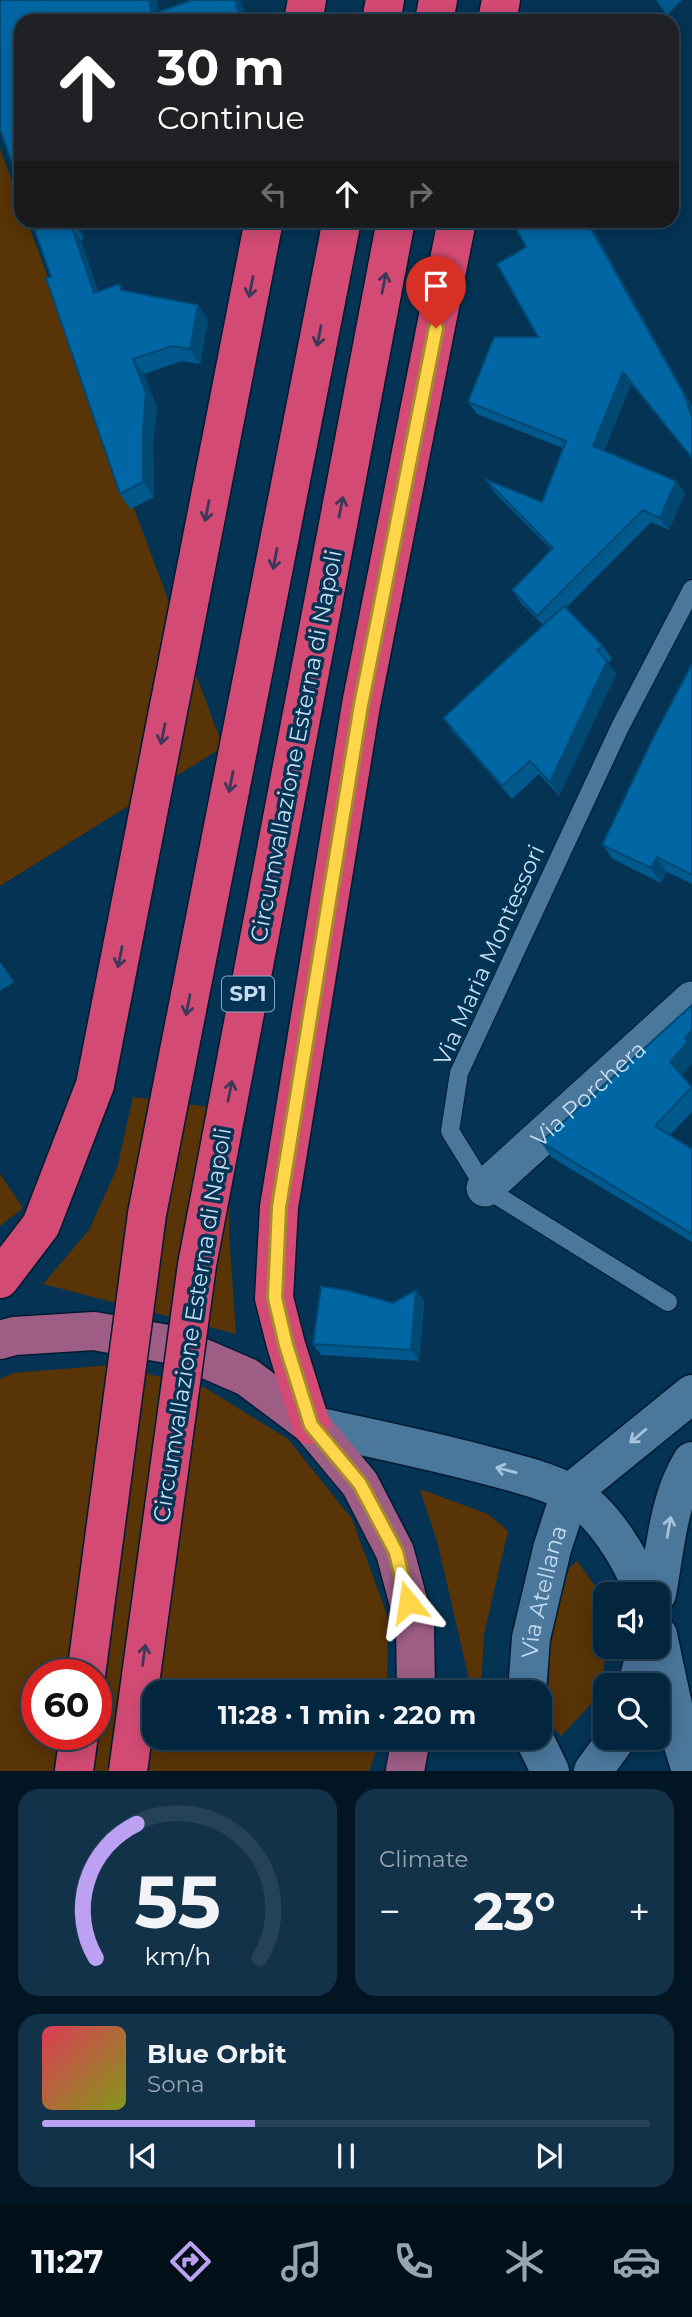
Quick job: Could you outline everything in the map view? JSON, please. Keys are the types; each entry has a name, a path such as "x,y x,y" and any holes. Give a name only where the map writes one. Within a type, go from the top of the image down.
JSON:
{"highway":[{"path":"0,1279 41,1225 95,1085 262,228"},
{"name":"SP1","path":"88,1659 147,1214 340,228"},
{"name":"Circumvallazione Esterna di Napoli","path":"128,1771 197,1265 394,228"},
{"path":"311,1425 286,1345 275,1298 279,1207 361,705 455,228"},
{"path":"74,1771 77,1750"}],"main road":[{"path":"0,1340 14,1336 94,1331 173,1345 247,1377 311,1425 360,1484 396,1552 415,1627 416,1680"},
{"name":"Via Atellana","path":"528,1680 531,1637 552,1549 570,1493 692,1394"},
{"path":"311,1425 456,1457 523,1475 570,1493"},
{"path":"659,1582 672,1514 692,1461"},
{"name":"Via Atellana","path":"570,1493 589,1508 615,1537 640,1582"},
{"path":"663,1659 678,1729 691,1771"},
{"path":"407,1771 410,1750"},
{"path":"540,1750 550,1771"},
{"path":"593,1771 608,1750"}],"street":[{"name":"Via Porchera","path":"485,1188 692,1000"}],"lane":[{"name":"Via Maria Montessori","path":"668,1303 485,1188 450,1131 459,1073 620,727 692,589"}],"shaded area":[{"path":"0,149 14,186 14,228 30,228 223,747 0,886"},
{"path":"133,1097 240,1111 230,1179 229,1234 236,1334 43,1284 89,1230 117,1168"},
{"path":"0,1174 23,1208 0,1226"},
{"path":"110,1365 204,1387 288,1439 352,1519 388,1617 387,1680 142,1680 142,1750 377,1750 369,1771 0,1771 0,1379 13,1373"},
{"path":"420,1489 488,1514 508,1531 484,1634 482,1680 469,1680 438,1545"},
{"path":"577,1561 593,1583 593,1659 605,1659 603,1673 593,1673 593,1702 561,1736 552,1726 552,1680 548,1680 548,1660 569,1568"}],"building":[{"path":"0,0 149,0 152,14 14,14 14,170 0,129"},
{"path":"192,0 235,0 239,14 152,14"},
{"path":"34,228 72,228 94,293 119,284 121,290 198,305 190,349 172,346 133,359 146,393 143,482 120,494 46,278 51,277"},
{"path":"515,228 591,228 683,392 692,417 692,458 623,372 593,446 676,481 660,518 643,510 537,616 512,590 553,548 485,479 542,502 566,441 468,402 494,337 538,337 497,264 526,247"},
{"path":"564,606 603,646 597,650 607,661 550,782 530,761 502,786 443,718"},
{"path":"692,664 692,875 657,857 651,868 602,845"},
{"path":"692,1005 692,1030 685,1038 688,1042 670,1062 692,1087 655,1126 692,1149 692,1234 541,1142"},
{"path":"321,1286 393,1303 416,1290 411,1350 313,1344"}],"route":[{"path":"408,1602 396,1552 360,1484 311,1425 286,1345 275,1298 279,1207 361,705 436,328"}]}
